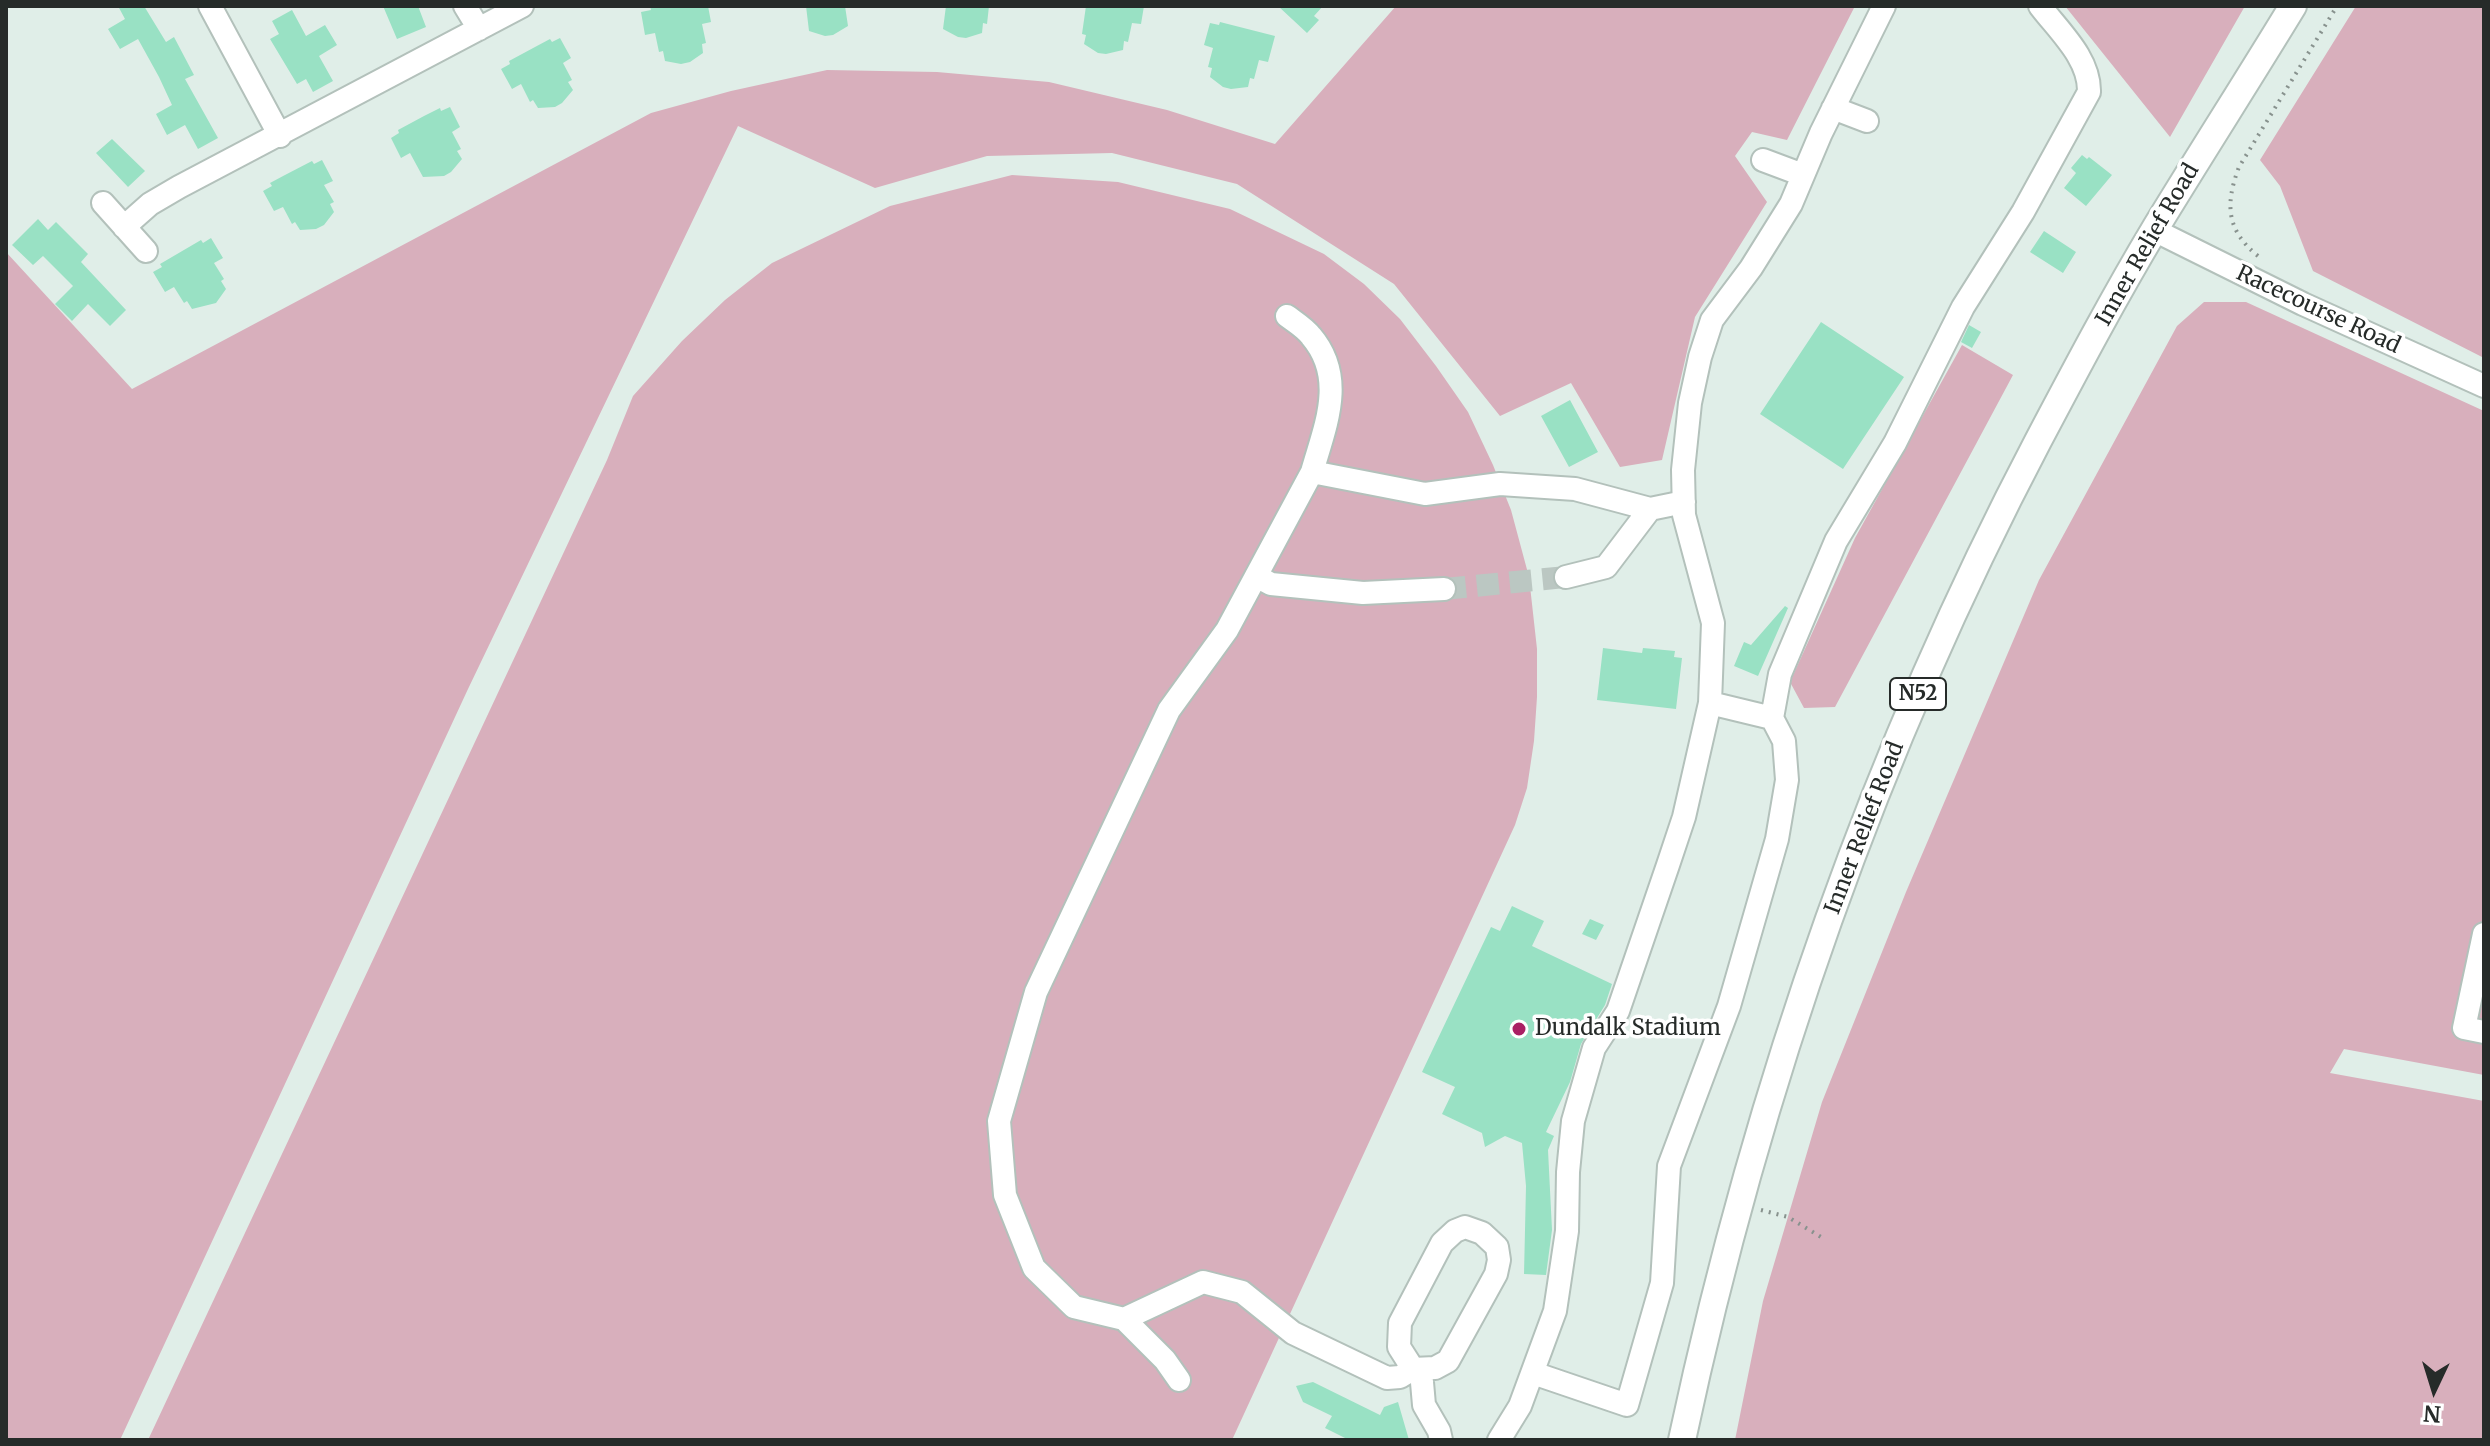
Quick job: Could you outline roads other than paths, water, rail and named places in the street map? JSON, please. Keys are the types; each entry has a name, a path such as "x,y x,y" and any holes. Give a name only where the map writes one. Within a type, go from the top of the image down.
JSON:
{"main road":[{"name":"Inner Relief Road","path":"1682,1440 1702,1345 1739,1205 1820,944 1916,699 1960,598 2036,445 2154,230 2293,6"}],"street":[{"path":"210,6 280,136"},
{"path":"465,6 479,29"},
{"path":"124,227 150,204 179,187 522,6"},
{"path":"1533,1373 1627,1405 1662,1283 1669,1166 1729,1006 1777,839 1787,780 1784,741 1772,718 1780,674 1836,541 1895,443 1963,307 2023,212 2089,92 2089,76 2084,64 2040,6"},
{"path":"1499,1440 1520,1406 1555,1311 1567,1231 1573,1121 1594,1048 1618,1011 1684,817 1710,703 1713,623 1684,515 1683,470 1690,403 1700,357 1712,320 1751,268 1791,204 1881,7"},
{"path":"1833,108 1867,121"},
{"path":"1763,160 1803,175"},
{"path":"103,203 146,251"},
{"name":"Racecourse Road","path":"2154,230 2303,304 2484,386"},
{"path":"1179,1380 1165,1360 1124,1319 1074,1307 1034,1268 1005,1195 999,1121 1036,992 1169,710 1227,630 1312,472 1331,402 1330,369 1311,336 1287,316"},
{"path":"1312,472 1425,494 1500,484 1575,489 1650,509 1684,502"},
{"path":"1566,577 1606,567 1650,509"},
{"path":"1256,576 1271,584 1363,593 1444,589"},
{"path":"1710,703 1772,718"},
{"path":"2484,934 2464,1028 2484,1032"},
{"path":"1124,1319 1203,1282 1242,1292 1293,1333 1387,1378 1400,1377 1417,1370 1441,1365 1451,1357 1496,1274 1499,1260 1497,1247 1476,1230 1465,1227 1455,1231 1442,1243 1400,1323 1399,1347 1417,1370 1424,1405 1441,1440"}],"tunnel":[{"path":"1444,589 1566,577"}],"place":[{"name":"Dundalk Stadium","path":"1519,1029"}]}
